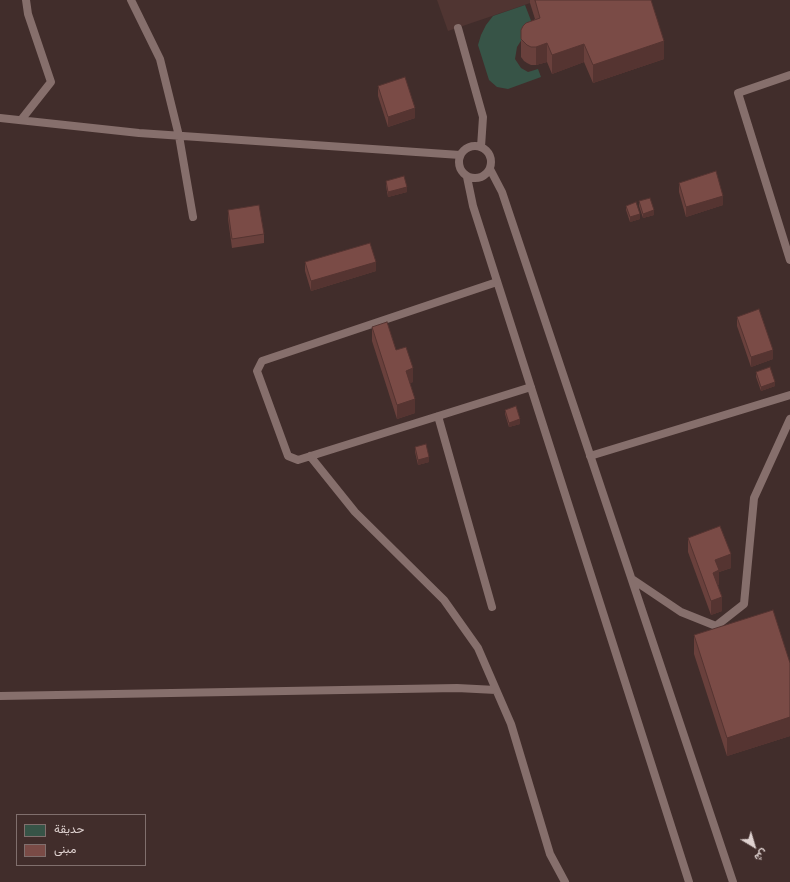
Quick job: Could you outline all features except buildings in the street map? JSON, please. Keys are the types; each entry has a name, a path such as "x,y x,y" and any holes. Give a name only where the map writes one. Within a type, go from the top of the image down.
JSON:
{"lane":[{"path":"21,120 51,82 28,14 26,0"},
{"path":"131,0 160,59 179,136 193,217"},
{"path":"458,28 483,116 481,147"},
{"path":"790,75 738,93 790,260"},
{"path":"0,118 139,133 460,155"},
{"path":"490,169 484,176 476,179 467,177 461,172 458,164 460,155 465,149 473,146 481,147 488,152 491,160 490,169 502,192 733,882"},
{"path":"467,177 473,206 689,882"},
{"path":"497,282 262,361 257,371 288,456 298,460 531,387"},
{"path":"590,456 790,395"},
{"path":"438,416 492,607"},
{"path":"632,580 681,612 716,626 744,604 754,498 790,419"},
{"path":"310,456 355,512 444,600 478,648 511,724 550,854 565,882"},
{"path":"0,696 457,688 496,690"}],"shaded area":[{"path":"437,0 539,0 448,31"}],"green space":[{"path":"525,5 535,31 524,36 517,47 515,59 521,68 528,72 538,69 541,77 508,89 497,87 489,80 478,45 481,35 493,16"}]}
